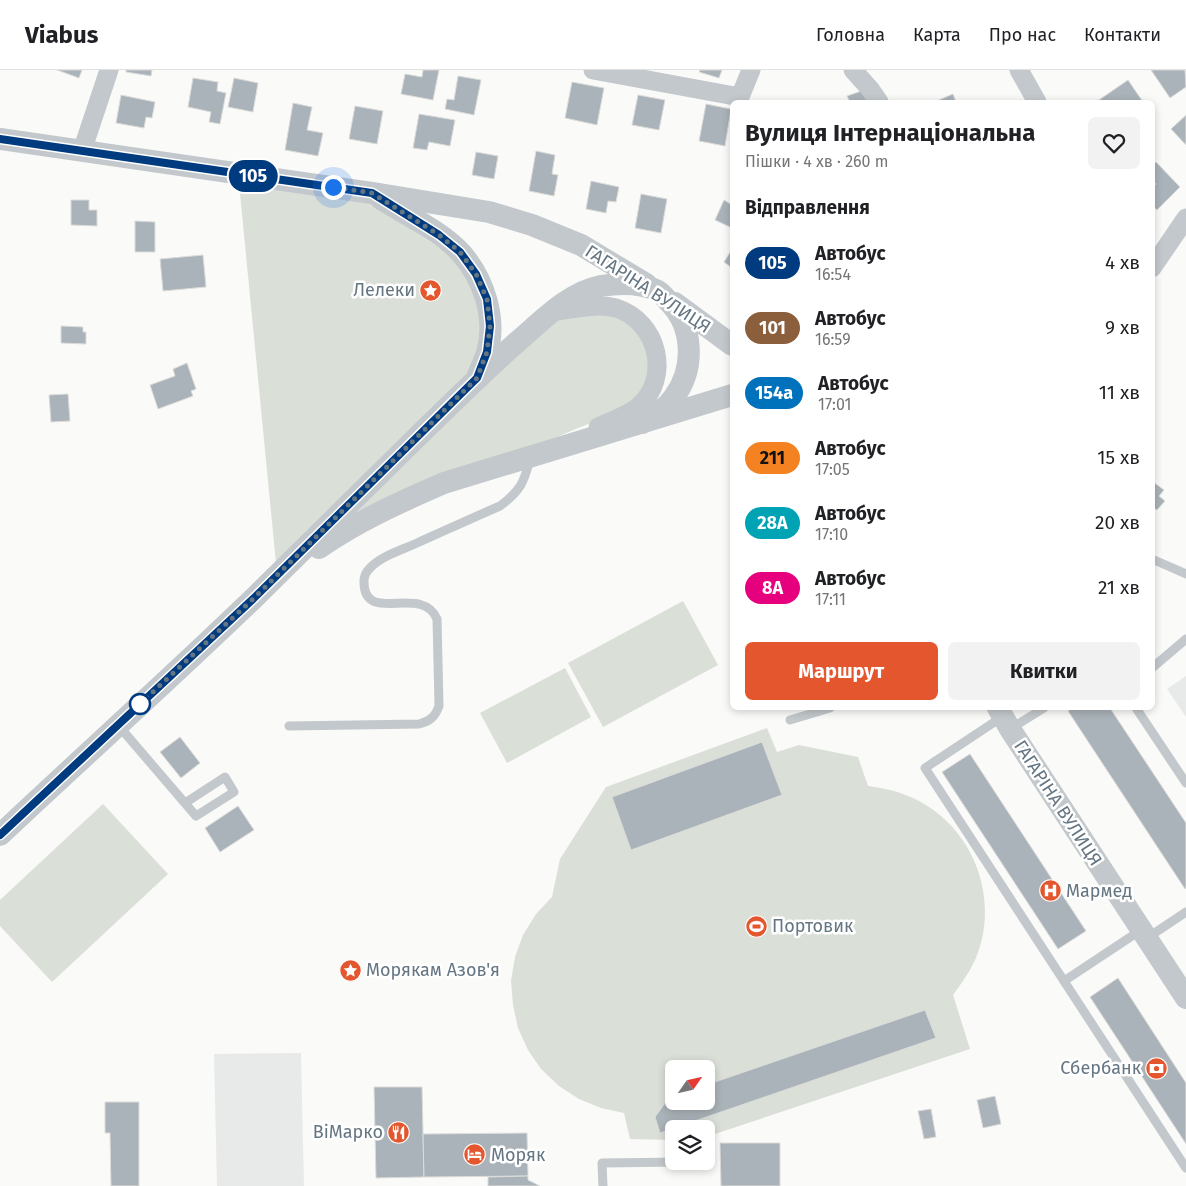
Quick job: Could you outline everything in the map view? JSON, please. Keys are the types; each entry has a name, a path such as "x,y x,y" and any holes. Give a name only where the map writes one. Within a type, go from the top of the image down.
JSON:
{"street":[{"path":"82,151 110,70"},
{"path":"593,70 740,97 752,70"},
{"path":"853,70 870,89 877,100"},
{"path":"1019,70 1036,100"},
{"name":"ГАГАРІНА ВУЛИЦЯ","path":"0,140 372,193 489,212 532,224 581,245 659,292 730,344"},
{"path":"372,193 439,235 460,252 476,274 487,299 490,326 487,352 477,378"},
{"path":"1155,264 1186,218"},
{"path":"0,835 253,599 477,378 552,312 570,298 591,288 622,284 637,285 659,292 673,306 683,323 689,342 689,362 683,382 674,399 659,413 642,423"},
{"path":"530,458 628,414 648,396 654,384 657,371 657,357 654,344 648,332 639,321 628,314 616,308 602,306 552,312"},
{"path":"253,599 308,556 346,530 398,503 444,484 730,396"},
{"name":"ГАГАРІНА ВУЛИЦЯ","path":"1004,718 1186,998"}],"lane":[{"path":"289,726 419,724 428,722 436,715 439,697 437,619 434,612 428,606 420,603 380,604 370,599 364,589 364,577 370,568 388,556 500,506 516,494 525,480 530,458"},
{"path":"1155,560 1186,574"},
{"path":"1155,665 1186,639"},
{"path":"790,720 823,710"},
{"path":"1036,710 1004,718 925,768 1186,1168"},
{"path":"1137,710 1186,783"},
{"path":"118,724 196,816 234,792 224,777 185,803"},
{"path":"1064,981 1144,934 1186,912"},
{"path":"603,1186 602,1163 665,1162"}],"shaded area":[{"path":"239,183 367,200 453,257 469,277 482,326 479,351 469,375 276,563"},
{"path":"602,314 627,322 647,347 648,375 644,388 634,400 599,420 346,523 482,384 555,319"},
{"path":"683,601 718,665 603,727 568,663"},
{"path":"565,668 591,717 507,763 480,713"},
{"path":"1186,676 1186,717 1167,689"},
{"name":"Портовик","path":"767,728 777,752 799,745 858,757 868,786 900,793 915,799 929,807 946,821 960,837 971,855 979,875 984,896 985,917 982,939 973,965 953,995 970,1049 715,1134 715,1120 665,1120 665,1140 630,1139 624,1113 601,1108 579,1099 559,1086 541,1069 528,1050 518,1028 513,1005 511,981 515,957 523,935 536,914 552,897 560,859 606,787"},
{"path":"103,804 168,874 52,982 0,926 0,900"},
{"path":"301,1053 304,1186 217,1186 214,1054"}],"building":[{"path":"57,70 82,70 79,78"},
{"path":"126,70 152,70 151,76 126,72"},
{"path":"423,70 439,70 433,100 401,94 405,74 422,77"},
{"path":"700,70 722,70 719,78 699,72"},
{"path":"1151,70 1185,70 1186,87 1170,98"},
{"path":"458,76 481,80 474,115 445,109 447,99 454,100"},
{"path":"193,78 218,82 217,91 226,93 220,124 209,122 211,112 188,107"},
{"path":"234,78 258,83 253,112 228,107"},
{"path":"1128,80 1142,100 1099,100"},
{"path":"572,82 604,88 597,125 565,118"},
{"path":"864,90 868,100 849,100 847,96"},
{"path":"953,94 955,100 939,100"},
{"path":"121,95 155,102 152,118 146,117 144,128 116,123"},
{"path":"638,95 665,100 659,130 632,125"},
{"path":"293,103 312,107 307,130 323,133 318,156 285,150"},
{"path":"706,104 730,109 725,146 699,141"},
{"path":"355,106 383,111 377,144 349,139"},
{"path":"419,114 455,120 450,146 429,142 427,150 413,148"},
{"path":"1186,115 1186,145 1171,129"},
{"path":"536,151 555,155 552,174 558,175 554,196 529,191"},
{"path":"476,152 498,156 494,179 472,175"},
{"path":"1155,163 1180,187 1157,210 1155,208"},
{"path":"591,181 619,187 616,202 608,201 606,213 586,209"},
{"path":"641,194 667,199 661,233 635,228"},
{"path":"71,200 89,200 89,210 97,210 97,226 71,225"},
{"path":"724,200 730,204 730,227 715,220"},
{"path":"135,221 155,222 155,252 135,252"},
{"path":"730,252 730,266 724,262"},
{"path":"203,255 206,287 163,291 160,259"},
{"path":"61,326 83,327 83,332 86,332 86,344 61,343"},
{"path":"187,363 196,389 191,391 193,396 158,409 150,385 175,376 173,369"},
{"path":"68,394 70,421 51,422 49,395"},
{"path":"1155,483 1164,490 1159,496 1165,501 1157,510 1155,509"},
{"path":"1111,710 1186,823 1185,889 1068,711"},
{"path":"180,737 200,763 181,778 160,752"},
{"path":"762,742 782,795 631,850 612,797"},
{"path":"970,754 1086,931 1058,949 942,772"},
{"path":"238,806 254,830 220,852 205,828"},
{"path":"1118,978 1186,1083 1186,1144 1090,997"},
{"path":"925,1010 936,1038 698,1120 665,1120 665,1131 660,1133 655,1117 665,1103 665,1110 715,1110 715,1082"},
{"path":"374,1087 422,1087 424,1177 376,1178"},
{"path":"995,1096 1001,1124 983,1128 977,1100"},
{"path":"105,1102 139,1102 139,1186 111,1186 110,1133 105,1133"},
{"path":"931,1109 936,1137 924,1139 918,1111"},
{"path":"527,1133 528,1176 424,1177 423,1134"},
{"path":"720,1143 780,1143 780,1186 721,1186"},
{"path":"528,1176 528,1180 540,1186 488,1186 488,1177"}],"bus line":[{"name":"105","path":"0,139 372,193 439,235 460,252 476,274 487,299 490,326 487,352 477,378 253,599 0,835"}],"place":[{"name":"Лелеки","path":"431,290"},
{"name":"Мармед","path":"1050,891"},
{"name":"Портовик","path":"756,926"},
{"name":"Морякам Азов'я","path":"350,970"},
{"name":"Сбербанк","path":"1157,1068"},
{"name":"ВіМарко","path":"399,1132"},
{"name":"Моряк","path":"475,1155"}],"route":[{"path":"140,704 253,599 477,378 487,352 490,326 487,299 476,274 460,252 439,235 372,193 333,187"}]}
